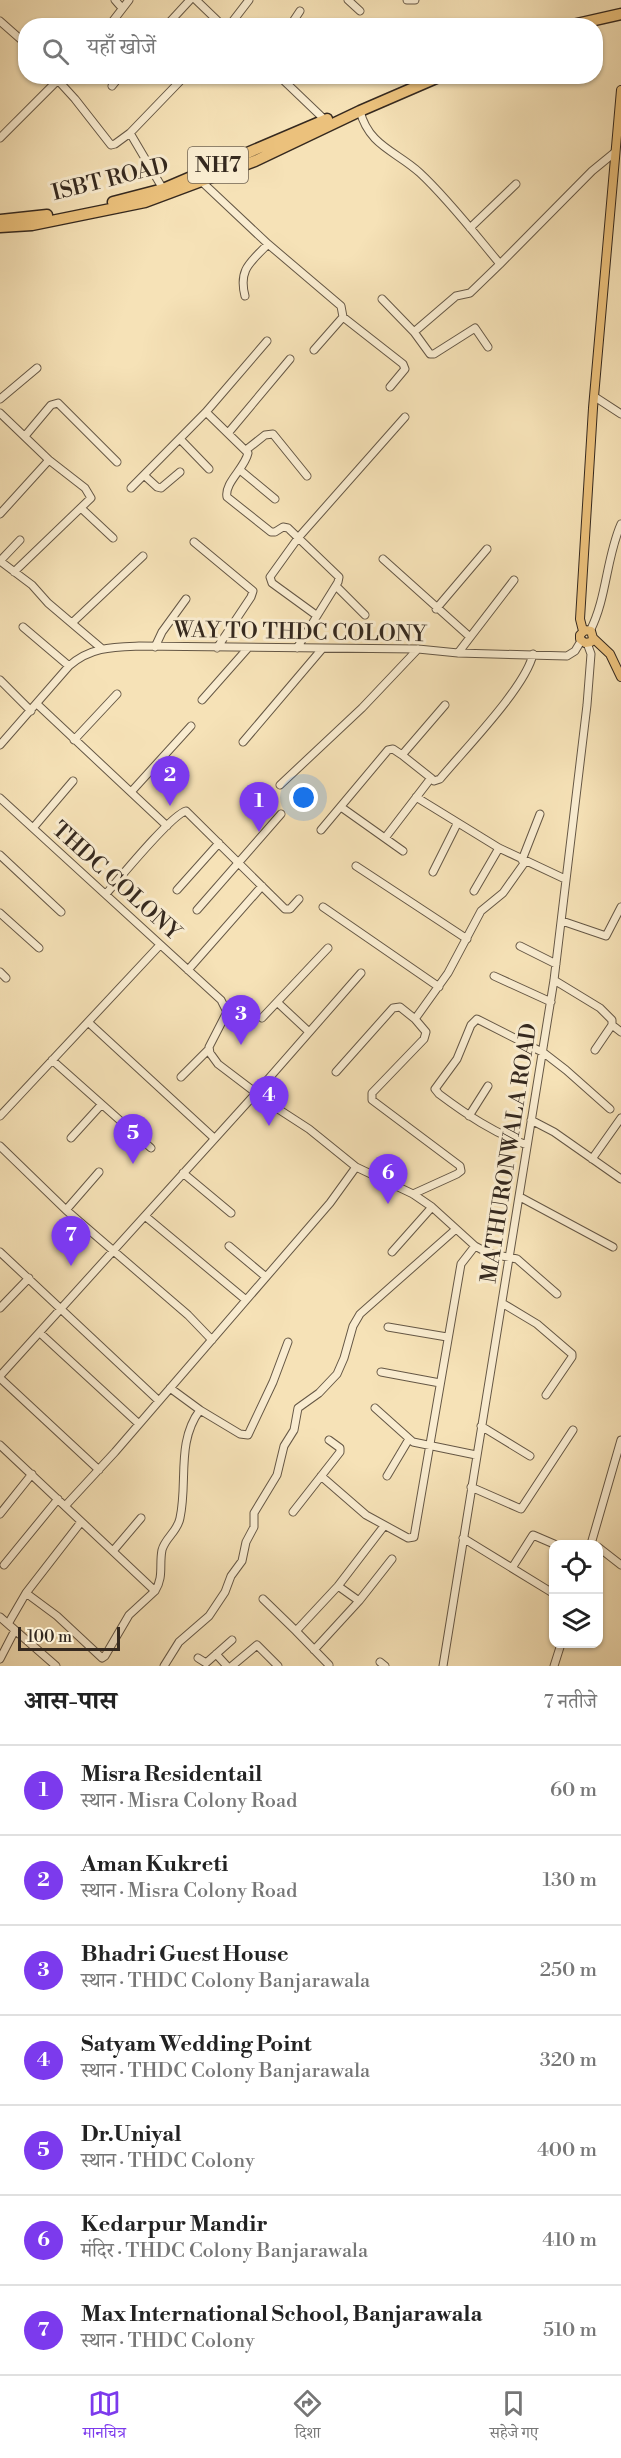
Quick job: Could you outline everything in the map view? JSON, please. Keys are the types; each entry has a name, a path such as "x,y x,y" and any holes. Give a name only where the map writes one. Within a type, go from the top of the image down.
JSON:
{"highway":[{"path":"603,18 621,14"},
{"path":"603,25 621,22"},
{"name":"ISBT ROAD","path":"0,220 90,208 163,189 407,84"},
{"name":"NH7","path":"0,227 32,225 146,202 255,161 422,84"}],"main road":[{"path":"621,90 595,397 580,619 587,637 610,654 621,677"}],"street":[{"path":"115,0 122,8"},
{"path":"115,18 129,0"},
{"path":"173,18 190,0"},
{"path":"196,0 215,18"},
{"path":"235,18 249,0"},
{"path":"348,0 360,11"},
{"path":"407,0 415,0"},
{"path":"295,18 300,11"},
{"path":"0,21 18,37"},
{"path":"0,138 52,84"},
{"path":"63,84 111,145 129,133 177,84"},
{"path":"287,84 325,120"},
{"path":"360,111 367,131 386,149 419,172 500,264"},
{"path":"129,133 163,189"},
{"path":"414,332 456,296 470,293 592,171 614,153"},
{"path":"201,181 268,244 341,306 343,317 403,364 405,369 390,387"},
{"path":"470,228 516,184"},
{"path":"245,296 244,270 268,244"},
{"path":"382,299 414,332 427,353 432,355 474,328 478,329 488,347"},
{"path":"314,350 343,317"},
{"path":"131,488 206,412 267,341"},
{"path":"229,432 290,359"},
{"path":"0,399 37,368"},
{"path":"595,397 621,414"},
{"path":"24,436 51,405 58,403 117,462"},
{"path":"206,412 229,432 246,450 248,456 226,491 227,497 271,532 284,527 338,574 339,579 336,586 297,648"},
{"path":"0,413 49,460 89,492 91,498 14,572"},
{"path":"316,615 270,580 298,538 405,417"},
{"path":"246,450 265,435 273,434 307,476"},
{"path":"180,439 209,469"},
{"path":"0,514 49,460"},
{"path":"240,470 275,499"},
{"path":"145,476 161,488 180,472"},
{"path":"82,508 114,538"},
{"path":"587,637 598,616 612,546 621,524"},
{"path":"20,540 0,561 101,648"},
{"path":"194,542 253,591 217,648"},
{"path":"436,609 487,549"},
{"path":"73,622 143,556"},
{"path":"383,559 436,609 470,637"},
{"path":"458,653 514,580"},
{"path":"336,586 364,615"},
{"path":"155,646 162,632 186,599"},
{"path":"23,627 69,666"},
{"name":"WAY TO THDC COLONY","path":"34,707 69,666 81,656 101,648 155,646 418,649 458,653 567,656 573,653 587,637"},
{"name":"MATHURONWALA ROAD","path":"443,1666 531,1120 544,1053 587,705 591,654 587,637"},
{"path":"202,700 248,648"},
{"path":"243,742 322,649"},
{"path":"280,785 362,708 418,649"},
{"path":"321,830 388,750 393,749 402,755 434,781 440,779 507,699 526,672 533,654"},
{"path":"0,680 74,740 167,826"},
{"path":"74,740 117,694"},
{"path":"402,755 445,705"},
{"path":"1,741 34,707"},
{"path":"131,792 191,726"},
{"path":"385,838 430,778"},
{"path":"33,828 73,781"},
{"path":"416,797 499,848 565,879"},
{"name":"THDC COLONY","path":"0,798 221,1000 227,1012 220,1029 210,1042 209,1049"},
{"path":"341,807 403,850"},
{"path":"105,894 167,826 181,812 186,811 286,910 299,899"},
{"path":"197,910 240,864 281,814"},
{"path":"415,1019 439,987 481,911 503,893 523,861 540,814"},
{"path":"433,872 457,824"},
{"path":"177,890 219,843"},
{"path":"474,891 499,848"},
{"path":"0,855 61,912"},
{"path":"356,866 467,939"},
{"path":"188,970 262,886"},
{"path":"323,907 439,987"},
{"path":"562,921 606,936 621,907"},
{"path":"0,912 39,948"},
{"path":"0,1116 160,945"},
{"path":"520,946 556,964"},
{"path":"262,1018 327,948"},
{"path":"99,1470 0,1377 361,973"},
{"path":"494,976 551,1002"},
{"path":"554,980 611,1017 612,1025 595,1050"},
{"path":"277,1002 308,1031"},
{"path":"336,1072 393,1008 400,1007 426,1032 426,1036 372,1093 372,1100 459,1164 461,1169 450,1178 413,1194"},
{"path":"527,1145 504,1137 468,1116 435,1089 457,1059 475,1020 479,1019 544,1053 610,1109"},
{"path":"88,1022 214,1138"},
{"path":"612,1025 621,1032"},
{"path":"181,1077 209,1049 218,1064 309,1129 356,1167 413,1194 432,1207 475,1246 488,1253 509,1257 520,1262 557,1294"},
{"path":"52,1060 151,1148"},
{"path":"468,1116 488,1086"},
{"path":"71,1138 101,1105"},
{"path":"592,1159 621,1118"},
{"path":"531,1120 554,1132 621,1179"},
{"path":"0,1146 66,1210 188,1315 212,1340"},
{"path":"66,1505 99,1470 330,1203 356,1167"},
{"path":"66,1210 99,1172"},
{"path":"183,1173 231,1213"},
{"path":"520,1197 614,1247"},
{"path":"392,1252 432,1207"},
{"path":"145,1216 246,1300"},
{"path":"164,1666 179,1642 209,1616 225,1592 231,1576 243,1561 246,1542 254,1527 254,1513 277,1475 284,1446 294,1430 298,1408 319,1393 337,1374 358,1318 456,1229"},
{"path":"229,1246 266,1277"},
{"path":"321,1476 366,1515 408,1538 414,1537 461,1264 475,1246"},
{"path":"0,1252 159,1401"},
{"path":"0,1308 29,1278"},
{"path":"502,1303 529,1318 572,1354 572,1358 546,1395"},
{"path":"388,1327 447,1337"},
{"path":"40,1333 139,1424"},
{"path":"170,1388 200,1410 240,1434 248,1435 273,1382 288,1342"},
{"path":"381,1372 440,1383"},
{"path":"375,1408 409,1439 431,1447 476,1455"},
{"path":"26,1593 57,1616 102,1658 105,1656 129,1615 155,1591 161,1580 162,1548 180,1520 186,1442 191,1425 200,1410"},
{"path":"481,1426 530,1456"},
{"path":"471,1487 516,1509 523,1508 573,1430"},
{"path":"387,1476 409,1439"},
{"path":"293,1512 340,1452 340,1448 329,1440"},
{"path":"595,1540 621,1440"},
{"path":"0,1445 155,1591"},
{"path":"0,1514 32,1474"},
{"path":"4,1566 58,1499"},
{"path":"113,1551 141,1518"},
{"path":"8,1624 26,1593 81,1522"},
{"path":"296,1631 338,1586 384,1526"},
{"path":"512,1568 533,1534 549,1542"},
{"path":"463,1538 549,1591"},
{"path":"603,1551 621,1565"},
{"path":"314,1650 359,1601 392,1559"},
{"path":"338,1586 359,1601"},
{"path":"263,1599 329,1665"},
{"path":"0,1617 56,1666"},
{"path":"0,1659 15,1630"},
{"path":"198,1658 206,1663 232,1640"},
{"path":"232,1666 257,1645 278,1666"},
{"path":"554,1666 560,1648"},
{"path":"216,1654 227,1666"}],"place":[{"name":"Aman Kukreti","path":"170,806"},
{"name":"Misra Residentail","path":"259,832"},
{"name":"Bhadri Guest House","path":"241,1045"},
{"name":"Satyam Wedding Point","path":"269,1126"},
{"name":"Dr.Uniyal","path":"133,1164"},
{"name":"Kedarpur Mandir","path":"388,1204"},
{"name":"Max International School, Banjarawala","path":"71,1266"}]}
